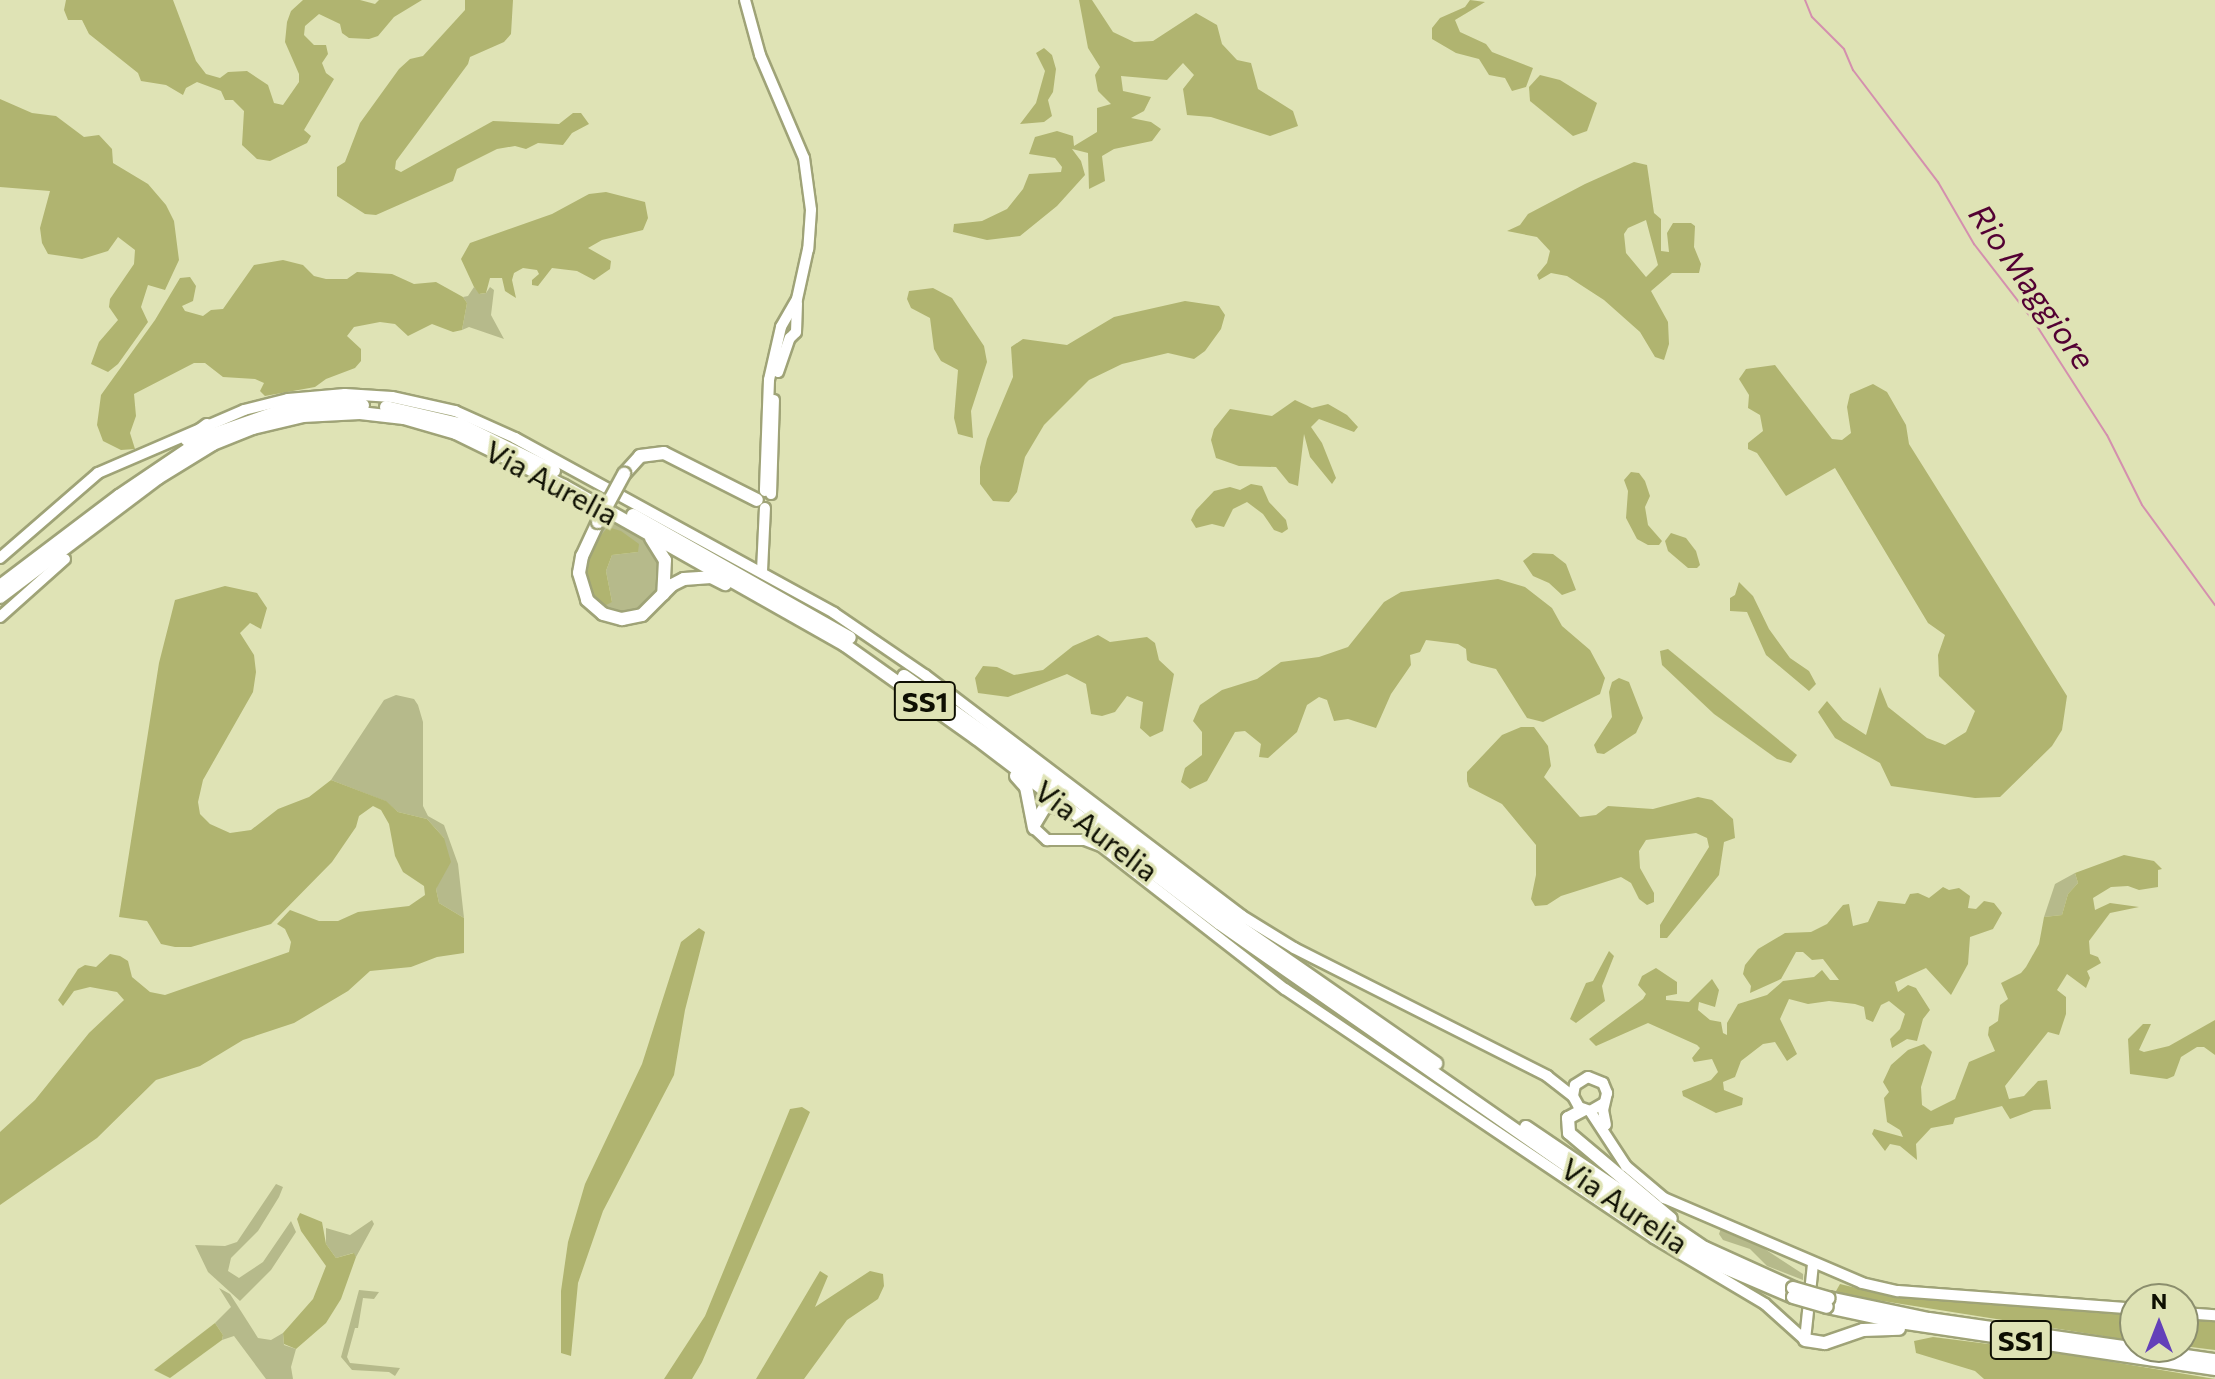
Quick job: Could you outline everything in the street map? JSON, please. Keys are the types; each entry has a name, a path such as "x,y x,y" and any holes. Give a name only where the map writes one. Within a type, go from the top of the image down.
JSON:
{"highway":[{"name":"Via Aurelia","path":"0,585 183,451 254,418 308,406 361,405 422,413 468,427 760,584 856,642 1066,791 1240,927 1672,1228 1793,1293"},
{"name":"Via Aurelia","path":"0,597 195,454 236,434 287,419 360,413 424,423 487,445 825,633 976,738 1219,923 1653,1226 1732,1272 1828,1303 2025,1341 2215,1369"},
{"path":"0,585 42,548 207,425"},
{"path":"711,577 680,580 646,613 630,619 609,616 591,606 581,586 579,563 624,474 640,456 664,453 765,498"},
{"path":"65,559 104,519"},
{"path":"646,532 665,560 663,594"},
{"path":"646,532 711,577 914,693"},
{"path":"976,738 1024,783 1034,828"},
{"path":"1034,828 1040,811 1054,806 1105,835"},
{"path":"1586,1110 1568,1118 1569,1133 1670,1218 1743,1268"},
{"name":"Via Aurelia","path":"1828,1303 2215,1360"},
{"path":"1805,1340 1825,1343 1863,1330 1889,1328 2025,1341"}],"street":[{"path":"745,0 760,55 808,174 811,228 791,324 781,327 786,336 768,393 762,571"},
{"path":"0,558 98,473 257,406 315,396 383,396 437,406 494,427 762,571 841,617 897,655 1263,930 1547,1076 1573,1096 1638,1178 1664,1198 1862,1283 1898,1291 2119,1308"},
{"path":"0,617 65,559"},
{"path":"1034,828 1044,839 1082,840 1101,846 1285,989 1654,1238 1758,1299 1805,1340"},
{"path":"1547,1076 1578,1081 1594,1077 1603,1083 1607,1093 1603,1117 1613,1146"},
{"path":"1573,1096 1578,1081"},
{"path":"1586,1110 1604,1103"},
{"path":"1805,1340 1813,1264"}],"green space":[{"path":"66,0 173,0 196,61 206,74 220,78 228,72 247,71 268,85 274,103 283,105 299,82 299,74 285,42 287,22 291,11 303,0 360,0 375,4 379,0 422,0 394,17 378,36 369,39 349,38 342,33 340,24 319,14 305,26 304,35 314,45 326,45 328,54 322,63 326,73 334,79 304,130 311,136 307,143 270,161 257,159 242,145 244,111 233,100 225,100 221,91 197,82 186,88 183,95 166,85 141,81 138,73 89,34 82,20 68,20 64,10"},
{"path":"465,0 513,0 511,34 504,42 470,57 468,64 396,161 395,169 401,172 493,121 559,124 573,113 581,113 589,124 572,133 563,145 538,143 526,149 515,146 497,149 457,169 453,181 376,215 365,214 337,196 337,167 345,162 360,123 399,69 410,59 423,56 465,10"},
{"path":"1079,0 1092,0 1113,32 1134,42 1153,41 1196,13 1217,25 1222,44 1237,60 1251,63 1258,89 1293,111 1298,126 1270,136 1211,117 1187,115 1183,89 1194,75 1183,63 1167,80 1121,76 1123,91 1151,97 1144,111 1131,118 1151,122 1161,129 1152,141 1114,149 1102,156 1105,181 1089,189 1088,153 1072,149 1081,161 1085,175 1057,206 1020,236 987,240 953,232 954,224 982,221 1007,209 1023,189 1029,174 1061,172 1062,167 1055,158 1029,154 1035,137 1057,131 1073,136 1074,146 1097,132 1097,108 1111,104 1098,91 1095,75 1100,67 1088,48"},
{"path":"1470,0 1485,2 1455,20 1460,32 1486,44 1492,52 1533,68 1526,87 1512,91 1505,78 1489,75 1479,59 1456,53 1432,39 1432,28 1440,18 1465,7"},
{"path":"1044,48 1052,55 1056,69 1053,92 1048,100 1052,116 1044,122 1020,124 1036,103 1045,71 1036,53"},
{"path":"1540,75 1560,80 1597,103 1587,131 1573,136 1530,101 1529,87"},
{"path":"0,99 32,113 56,116 84,137 99,135 112,149 113,163 148,184 166,205 174,221 179,260 165,290 148,285 141,307 148,322 118,364 108,372 91,364 99,342 118,320 109,307 110,299 134,264 135,250 118,237 108,251 82,259 48,254 42,243 40,228 50,191 0,187"},
{"path":"1634,162 1647,165 1654,213 1661,219 1661,251 1669,252 1667,233 1673,223 1691,223 1695,226 1694,247 1701,264 1699,273 1672,273 1651,291 1668,322 1669,344 1664,360 1655,357 1640,332 1604,300 1567,276 1551,273 1539,280 1537,275 1547,263 1550,251 1537,237 1507,231 1520,225 1528,214","holes":["1646,220 1658,265 1646,277 1626,253 1624,234 1628,228"]},
{"path":"606,192 645,202 648,218 643,230 602,240 588,248 611,261 610,269 594,280 577,271 552,268 538,286 532,285 532,280 539,274 537,270 523,268 514,273 512,280 516,298 505,291 502,278 490,278 486,293 479,294 461,259 470,243 552,214 589,194"},
{"path":"283,260 303,265 314,276 326,279 347,279 357,272 392,274 414,284 436,282 463,297 467,303 462,330 453,332 432,324 408,336 395,324 380,322 354,327 347,336 361,349 361,361 355,368 326,379 315,387 265,396 260,391 264,383 255,379 223,377 205,363 194,363 134,394 136,416 130,433 135,449 121,450 103,441 97,425 101,395 155,320 180,278 190,277 196,286 193,301 182,306 185,311 203,316 211,310 223,309 254,265"},
{"path":"474,287 480,294 486,293 490,287 494,290 491,315 504,339 469,327 462,330 467,303 463,297 468,296"},
{"path":"933,288 952,298 984,346 987,362 971,411 973,438 958,434 954,418 958,370 941,361 934,349 930,318 911,308 907,299 909,291"},
{"path":"1185,301 1219,306 1225,315 1221,329 1205,351 1194,359 1168,353 1122,364 1089,380 1044,425 1025,457 1017,492 1009,502 993,501 980,484 980,467 987,439 1013,377 1011,347 1023,339 1067,345 1114,317"},
{"path":"1775,365 1832,439 1842,440 1851,433 1847,407 1850,394 1873,384 1887,392 1906,425 1909,444 2067,696 2062,730 2052,746 2000,797 1975,798 1891,786 1880,763 1835,738 1818,712 1827,701 1843,720 1866,735 1880,687 1888,707 1927,738 1945,745 1966,732 1975,711 1939,676 1938,655 1945,635 1928,623 1835,468 1786,496 1757,453 1748,449 1748,443 1763,431 1760,415 1748,408 1749,395 1739,379 1746,369"},
{"path":"1295,400 1312,408 1328,404 1347,415 1358,427 1354,432 1319,419 1311,427 1322,443 1336,478 1332,484 1310,457 1304,434 1298,486 1289,483 1276,467 1239,466 1216,458 1211,440 1214,429 1230,409 1272,416"},
{"path":"1631,472 1639,473 1645,481 1650,496 1645,507 1648,525 1662,541 1659,545 1648,545 1637,539 1626,518 1628,491 1624,480"},
{"path":"1251,484 1262,486 1269,502 1286,520 1288,529 1282,533 1274,530 1263,514 1247,502 1233,509 1224,527 1212,524 1196,528 1191,520 1214,491 1230,487 1240,490"},
{"path":"607,519 650,543 663,556 659,593 640,610 621,613 598,603 612,602 606,571 612,555 638,552 593,545"},
{"path":"608,527 621,531 639,544 638,552 612,555 606,571 612,602 606,605 598,603 589,593 586,572 593,545"},
{"path":"1671,533 1686,538 1696,551 1700,565 1697,568 1688,568 1668,551 1665,541"},
{"path":"1533,553 1553,554 1566,564 1576,590 1562,595 1549,583 1533,576 1523,561"},
{"path":"1498,579 1525,587 1552,608 1562,626 1590,650 1605,678 1600,694 1543,722 1527,718 1496,669 1471,663 1467,660 1466,649 1458,644 1426,640 1420,652 1410,655 1411,665 1391,694 1376,728 1348,719 1334,721 1327,700 1319,697 1307,705 1297,732 1268,758 1259,757 1261,744 1245,731 1235,732 1207,781 1190,789 1181,782 1185,768 1202,755 1202,732 1193,721 1200,705 1222,690 1257,679 1281,662 1319,657 1348,647 1384,602 1401,592"},
{"path":"1739,582 1753,596 1769,629 1790,658 1809,671 1816,684 1809,691 1766,655 1747,612 1730,611 1730,598 1735,595"},
{"path":"225,586 257,593 267,608 261,629 250,623 240,633 254,655 256,672 253,692 203,780 198,802 200,814 210,824 230,833 251,830 278,809 309,797 331,780 386,801 398,812 427,819 444,838 451,862 436,889 439,903 464,918 464,953 437,957 411,967 370,971 348,991 294,1023 243,1040 200,1066 156,1080 97,1138 0,1205 0,1132 35,1100 89,1033 124,1000 117,992 90,987 74,991 63,1006 58,1000 78,969 85,965 96,967 110,954 120,956 128,961 132,977 150,992 165,995 289,952 291,942 285,929 277,924 290,910 319,921 338,921 358,912 409,906 425,895 424,886 403,872 395,856 389,824 381,810 373,806 359,816 356,827 332,862 271,924 191,947 175,947 161,944 147,921 119,917 159,663 175,600"},
{"path":"1098,635 1110,642 1147,637 1155,643 1159,660 1174,674 1163,731 1150,737 1140,728 1143,702 1127,696 1115,712 1102,716 1091,714 1086,684 1067,674 1008,697 978,693 975,678 983,666 997,667 1014,675 1043,670 1073,646"},
{"path":"1668,649 1797,755 1791,763 1777,759 1714,714 1662,665 1660,651"},
{"path":"1619,678 1629,682 1643,718 1636,733 1604,754 1597,753 1594,745 1612,717 1609,692 1612,682"},
{"path":"396,695 414,699 418,705 423,722 423,806 428,816 444,825 458,864 464,918 439,903 436,889 444,838 427,819 398,812 385,801 331,780 384,700"},
{"path":"1521,727 1534,727 1548,746 1551,766 1544,777 1580,817 1596,815 1608,806 1653,809 1698,797 1712,800 1733,819 1735,838 1724,842 1719,875 1667,938 1660,938 1660,925 1709,847 1707,838 1696,833 1646,840 1639,851 1640,868 1654,893 1654,902 1647,905 1639,899 1631,883 1621,877 1561,896 1547,905 1535,906 1531,899 1536,875 1536,845 1502,804 1469,787 1467,781 1467,772 1502,735"},
{"path":"2124,855 2154,861 2162,869 2158,870 2158,887 2139,890 2128,886 2111,887 2093,898 2095,910 2110,903 2139,907 2110,913 2089,941 2090,954 2098,957 2101,963 2087,971 2090,978 2086,988 2067,974 2057,990 2066,997 2066,1014 2059,1035 2048,1032 2005,1086 2009,1099 2024,1096 2038,1081 2047,1080 2051,1109 2034,1110 2010,1119 2002,1106 1955,1118 1953,1124 1931,1128 1916,1144 1917,1160 1900,1146 1890,1144 1885,1151 1872,1134 1874,1129 1903,1137 1900,1130 1887,1122 1884,1098 1889,1092 1883,1082 1891,1065 1908,1050 1924,1044 1932,1052 1921,1087 1922,1105 1931,1111 1955,1099 1969,1062 1995,1051 1988,1035 1989,1027 1998,1021 2000,1005 2008,999 2001,983 2026,967 2039,944 2044,917 2062,915 2068,894 2078,883 2075,873"},
{"path":"2075,873 2078,883 2068,894 2062,915 2044,917 2055,884"},
{"path":"1943,887 1949,890 1959,888 1970,896 1968,908 1976,909 1984,901 1994,903 2002,913 1993,929 1970,937 1968,964 1951,995 1926,968 1895,982 1898,992 1908,985 1916,988 1930,1010 1923,1019 1917,1041 1907,1039 1892,1048 1890,1039 1900,1029 1905,1014 1889,1001 1881,1005 1873,1022 1866,1019 1864,1007 1855,1004 1829,1001 1808,1004 1789,999 1780,1019 1797,1054 1787,1061 1775,1042 1763,1044 1741,1061 1735,1077 1723,1082 1724,1090 1743,1098 1742,1105 1716,1113 1683,1096 1682,1091 1711,1080 1718,1072 1712,1059 1694,1062 1692,1058 1700,1048 1697,1045 1648,1023 1596,1046 1589,1039 1643,999 1646,994 1638,985 1642,976 1656,968 1677,982 1677,994 1666,996 1666,1000 1689,1002 1712,979 1719,990 1715,1007 1699,1002 1698,1010 1710,1020 1721,1022 1723,1033 1727,1035 1727,1023 1738,1004 1767,995 1783,981 1814,977 1822,970 1830,980 1839,980 1823,959 1812,960 1803,952 1796,952 1781,979 1750,993 1751,986 1743,974 1745,965 1758,949 1785,933 1811,932 1827,924 1843,905 1849,904 1853,926 1868,922 1878,901 1905,904 1910,894 1918,893 1929,898"},
{"path":"699,928 705,932 685,1010 674,1075 603,1211 578,1283 571,1356 561,1353 561,1291 568,1242 585,1184 642,1064 681,942"},
{"path":"1609,951 1614,956 1602,986 1605,1001 1576,1023 1570,1019 1586,983 1593,981"},
{"path":"2215,1020 2215,1055 2204,1047 2197,1047 2181,1057 2174,1076 2167,1079 2130,1074 2128,1039 2143,1024 2151,1024 2139,1050 2144,1052 2169,1046"},
{"path":"802,1107 810,1112 702,1362 692,1379 664,1379 705,1316 790,1109"},
{"path":"276,1184 283,1187 279,1197 258,1231 231,1258 228,1271 239,1278 263,1262 291,1221 296,1232 271,1270 240,1301 208,1272 195,1245 225,1246 237,1242"},
{"path":"300,1213 322,1222 326,1244 336,1258 354,1253 356,1257 341,1299 326,1323 296,1349 284,1344 283,1333 313,1299 326,1266 301,1231 297,1219"},
{"path":"372,1220 374,1224 356,1257 353,1253 336,1258 326,1244 326,1228 350,1235"},
{"path":"1721,1228 1754,1242 1803,1274 1803,1280 1767,1266 1750,1249 1723,1240 1719,1234"},
{"path":"820,1271 828,1276 815,1307 870,1271 883,1274 884,1286 878,1299 847,1320 804,1379 756,1379"},
{"path":"1840,1284 1881,1294 2119,1312 2119,1338 1845,1295 1836,1291"},
{"path":"219,1288 230,1294 258,1338 271,1340 283,1333 284,1345 296,1349 291,1367 293,1379 266,1379 234,1336 222,1340 223,1335 215,1323 231,1307"},
{"path":"359,1290 379,1292 374,1299 363,1298 358,1328 355,1328 347,1357 350,1363 400,1368 395,1376 389,1372 352,1370 341,1357"},
{"path":"2199,1318 2215,1320 2215,1350 2199,1348"},
{"path":"215,1323 223,1335 222,1340 170,1378 154,1370"},
{"path":"1933,1337 2059,1353 2215,1379 1984,1379 1975,1371 1916,1353 1914,1341"}],"waterway":[{"name":"Rio Maggiore","path":"1805,0 1812,17 1844,49 1853,70 1938,182 1974,244 2035,323 2107,435 2142,505 2215,605"}]}
